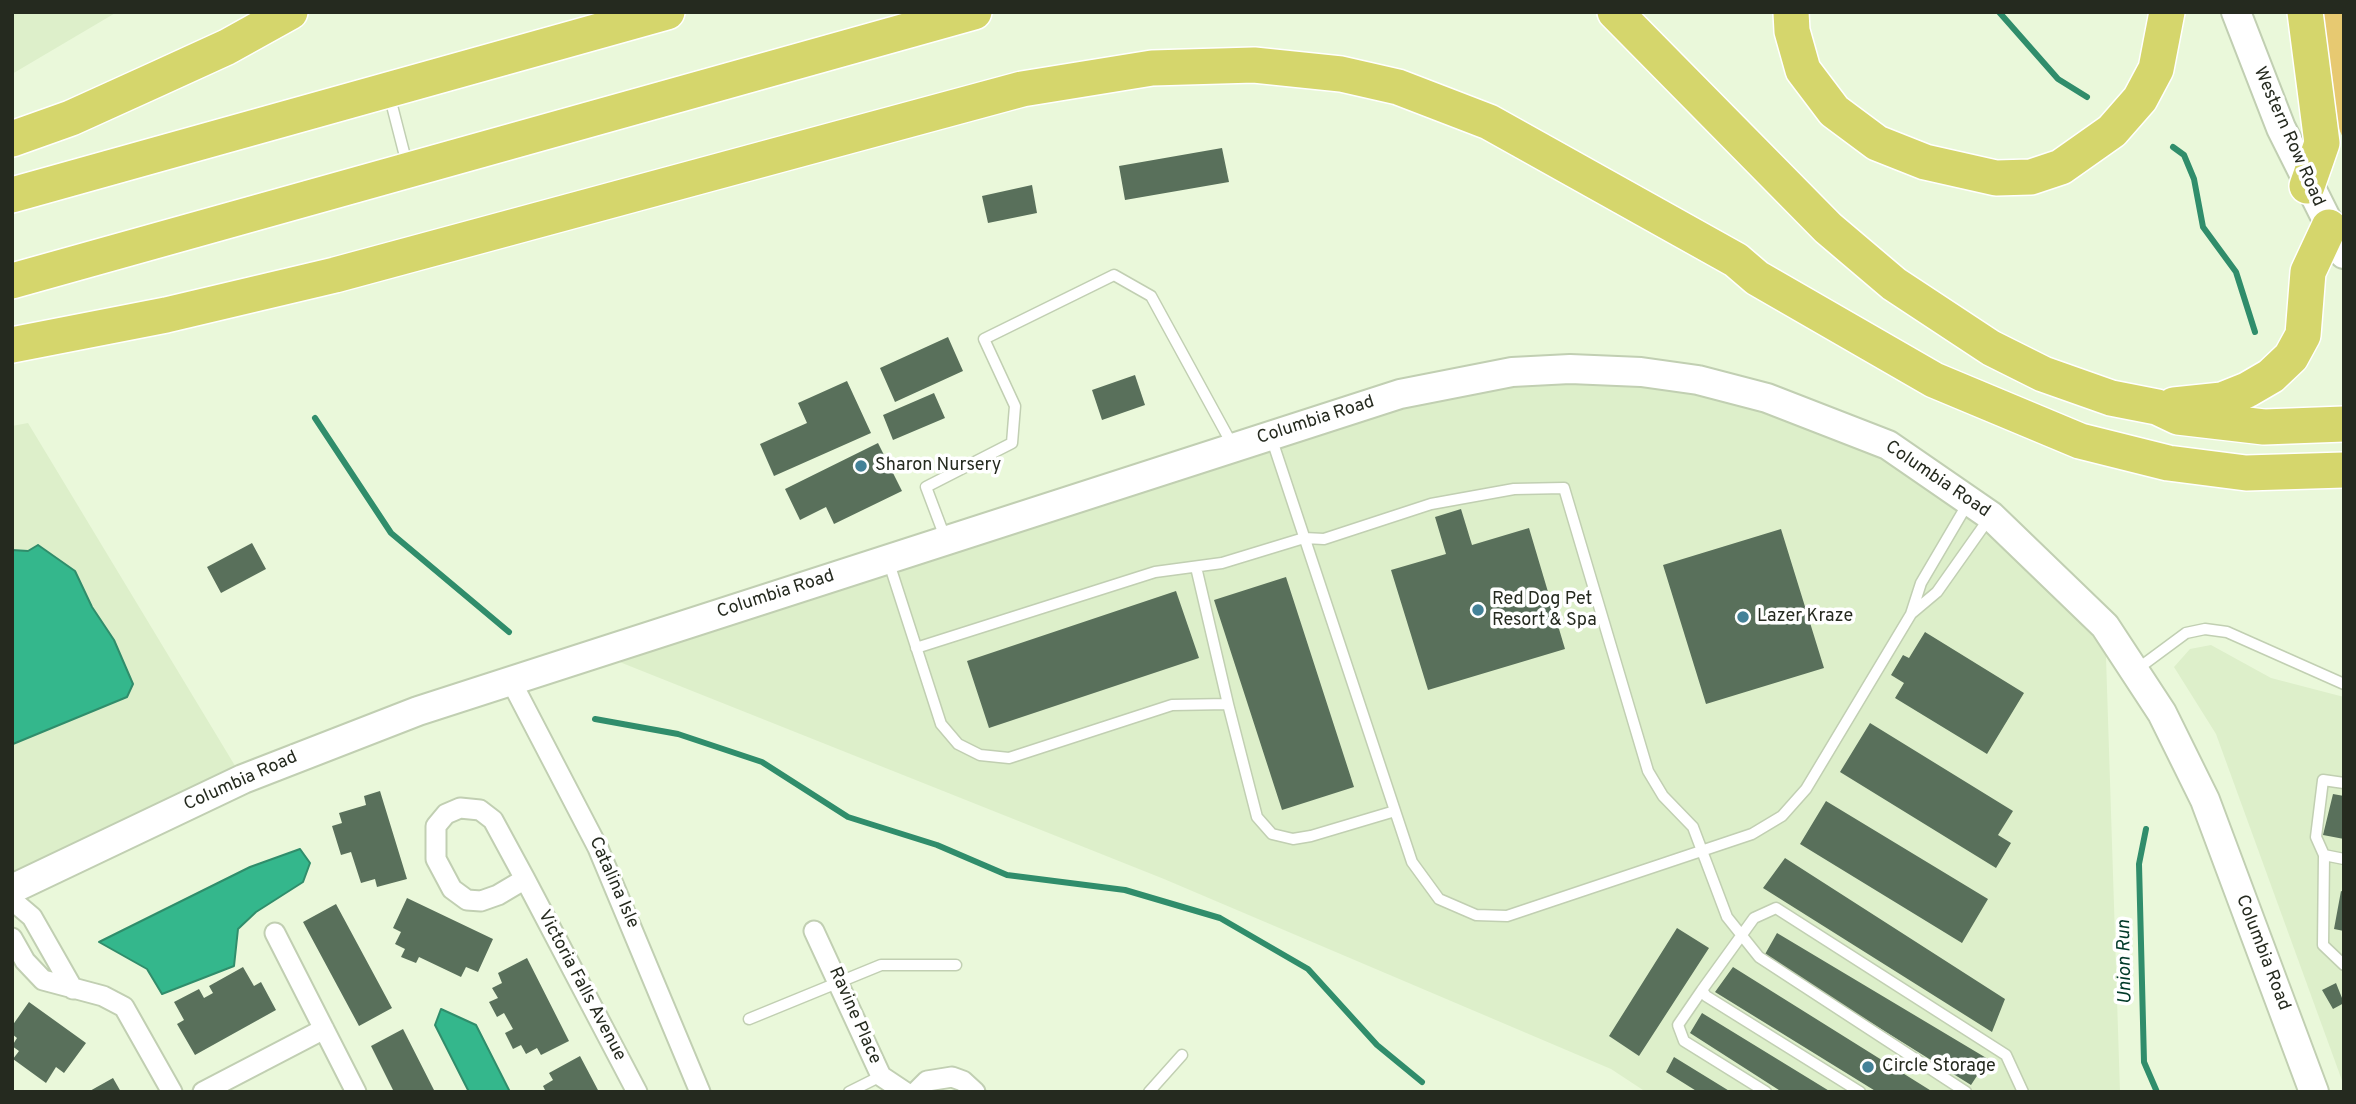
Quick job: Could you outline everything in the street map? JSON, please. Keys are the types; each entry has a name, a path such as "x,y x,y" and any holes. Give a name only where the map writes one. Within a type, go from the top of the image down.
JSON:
{"highway":[{"path":"12,139 71,118 169,74 290,12"},
{"path":"12,195 667,12"},
{"path":"12,281 974,12"},
{"path":"1615,12 1828,228 1894,285 1982,343 2043,373 2111,398 2157,407 2178,417 2214,424 2264,427 2344,424"},
{"path":"1791,12 1792,32 1803,70 1834,111 1877,143 1925,162 1996,178 2031,177 2061,167 2112,131 2140,99 2155,69 2167,12"},
{"path":"2305,12 2322,143 2307,186"},
{"path":"12,345 166,315 335,275 1023,89 1152,68 1254,65 1341,74 1398,87 1489,122 1736,260 1757,278 1934,380 2068,437 2156,460 2246,473 2344,470"},
{"path":"2157,407 2222,400 2271,376 2291,356 2303,335 2308,272 2336,240"}],"street":[{"name":"Western Row Road","path":"2239,14 2265,90 2307,186 2336,240"},
{"name":"Columbia Road","path":"12,889 309,751 511,681 1270,436 1441,384 1512,372 1558,369 1641,372 1698,380 1808,412 1888,445 1981,508 2105,626 2162,713 2205,800 2314,1092"},
{"name":"Catalina Isle","path":"511,681 598,848 700,1092"},
{"name":"Victoria Falls Avenue","path":"525,879 498,895 481,901 467,900 452,890 436,859 433,840 436,826 446,814 460,808 480,810 493,820 525,879 637,1092"},
{"path":"12,900 32,917 73,989"},
{"name":"Ravine Place","path":"814,931 839,980 881,1076 905,1092"},
{"path":"275,933 356,1092"},
{"path":"12,938 25,961 43,980 103,996 124,1007 172,1092"},
{"path":"216,1089 324,1030"},
{"path":"916,1092 927,1081 951,1077 963,1081 975,1092"}],"lane":[{"path":"388,90 409,171"},
{"path":"946,540 926,487 1012,443 1015,406 984,339 1114,275 1151,296 1234,448"},
{"path":"1270,436 1412,862 1439,899 1476,915 1507,916 1704,850 1762,828 1782,816 1805,789 1912,614 1921,583 1981,508"},
{"path":"916,648 1155,572 1222,563 1304,538 1324,539 1460,497 1514,489 1564,488 1648,771 1663,796 1693,828 1704,850 1719,900 1740,934 1759,957 1966,1092"},
{"path":"1912,614 1937,592 1981,508"},
{"path":"887,559 941,724 958,744 980,755 1009,758 1172,705 1228,704"},
{"path":"1196,566 1257,817 1272,834 1293,839 1395,811"},
{"path":"2136,671 2186,633 2205,629 2227,632 2344,684"},
{"path":"2344,783 2323,780 2316,837 2323,855 2323,945 2344,965"},
{"path":"2323,855 2344,859"},
{"path":"1766,1092 1684,1041 1678,1025 1740,934 1754,918 1776,908 2006,1055 2023,1092"},
{"path":"748,1020 839,980 881,965 956,965"},
{"path":"1702,990 1706,996 1860,1092"},
{"path":"1149,1092 1182,1055"},
{"path":"849,1092 881,1076"}],"shaded area":[{"path":"12,12 117,12 12,74"},
{"path":"2315,12 2344,12 2344,140 2317,80"},
{"path":"1641,372 1888,445 2105,626 2120,1092 1646,1092 1611,1069 1164,879 597,653 1400,394"},
{"path":"28,423 243,779 12,889 12,426"},
{"path":"38,545 75,571 92,607 114,640 133,684 127,697 13,744 12,550 28,551"},
{"path":"2211,645 2271,678 2344,697 2344,1086 2216,734 2174,667 2190,649"},
{"path":"300,849 310,863 303,882 256,912 238,929 234,966 162,994 147,969 99,942 250,867"},
{"path":"441,1009 476,1025 510,1092 469,1092 435,1025"}],"building":[{"path":"1222,148 1229,182 1125,200 1119,166"},
{"path":"1032,185 1037,213 988,223 982,196"},
{"path":"948,337 963,371 895,402 880,368"},
{"path":"1135,375 1145,405 1102,420 1092,390"},
{"path":"847,381 871,433 774,476 760,444 807,423 798,403"},
{"path":"934,393 945,418 893,440 883,415"},
{"name":"Sharon Nursery","path":"878,443 902,491 834,524 826,507 800,520 785,489"},
{"name":"Red Dog Pet Resort & Spa","path":"1461,509 1472,545 1529,528 1565,649 1428,690 1391,570 1446,554 1435,517"},
{"name":"Lazer Kraze","path":"1781,529 1824,668 1706,704 1663,565"},
{"path":"252,543 266,569 221,593 207,567"},
{"path":"1286,577 1354,787 1282,810 1214,600"},
{"path":"1176,591 1199,658 989,728 967,661"},
{"path":"1925,632 2024,693 1987,754 1895,698 1904,683 1891,675 1903,655 1909,658"},
{"path":"1870,723 2013,811 1998,835 2011,843 1996,868 1840,772"},
{"path":"380,791 407,879 377,887 375,879 361,883 351,852 341,855 332,826 342,823 339,813 366,805 364,796"},
{"path":"2333,794 2344,796 2344,839 2323,835"},
{"path":"1826,801 1988,899 1962,943 1800,844"},
{"path":"1785,858 2005,999 1992,1032 1763,888"},
{"path":"2341,891 2344,892 2344,931 2334,929"},
{"path":"407,898 493,939 478,972 466,967 461,977 419,957 416,963 401,957 405,949 395,944 401,932 393,928"},
{"path":"336,904 392,1008 359,1026 303,922"},
{"path":"1677,928 1709,948 1639,1056 1609,1036"},
{"path":"1777,933 1988,1059 1971,1085 1764,956"},
{"path":"527,958 569,1041 541,1055 537,1048 526,1054 521,1045 513,1049 505,1033 513,1029 504,1013 497,1017 489,1002 498,998 492,988 502,983 498,973"},
{"path":"243,967 254,986 261,982 276,1010 195,1055 177,1024 184,1020 174,1002 199,989 204,998 213,993 209,986"},
{"path":"1733,967 1933,1092 1877,1092 1715,992"},
{"path":"2336,983 2344,1003 2333,1009 2322,990"},
{"path":"29,1002 86,1043 64,1073 56,1067 46,1083 13,1059 19,1051 12,1046 17,1038 12,1034 12,1026"},
{"path":"1702,1013 1831,1092 1782,1092 1690,1033"},
{"path":"403,1029 435,1092 394,1092 371,1046"},
{"path":"580,1056 599,1092 546,1092 543,1086 553,1080 549,1073"},
{"path":"1674,1057 1731,1092 1698,1092 1666,1072"},
{"path":"113,1078 121,1092 88,1092"}],"waterway":[{"name":"Union Run","path":"1999,12 2058,79 2087,97"},
{"name":"Union Run","path":"2173,147 2184,155 2194,179 2203,227 2236,272 2255,332"},
{"path":"315,418 391,533 509,632"},
{"path":"595,719 678,734 762,762 848,817 937,845 1007,875 1125,890 1220,918 1308,969 1377,1045 1422,1082"},
{"name":"Union Run","path":"2146,829 2139,864 2144,1062 2157,1092"}],"place":[{"name":"Sharon Nursery","path":"861,466"},
{"name":"Red Dog Pet Resort & Spa","path":"1478,610"},
{"name":"Lazer Kraze","path":"1743,617"},
{"name":"Circle Storage","path":"1868,1067"}]}
